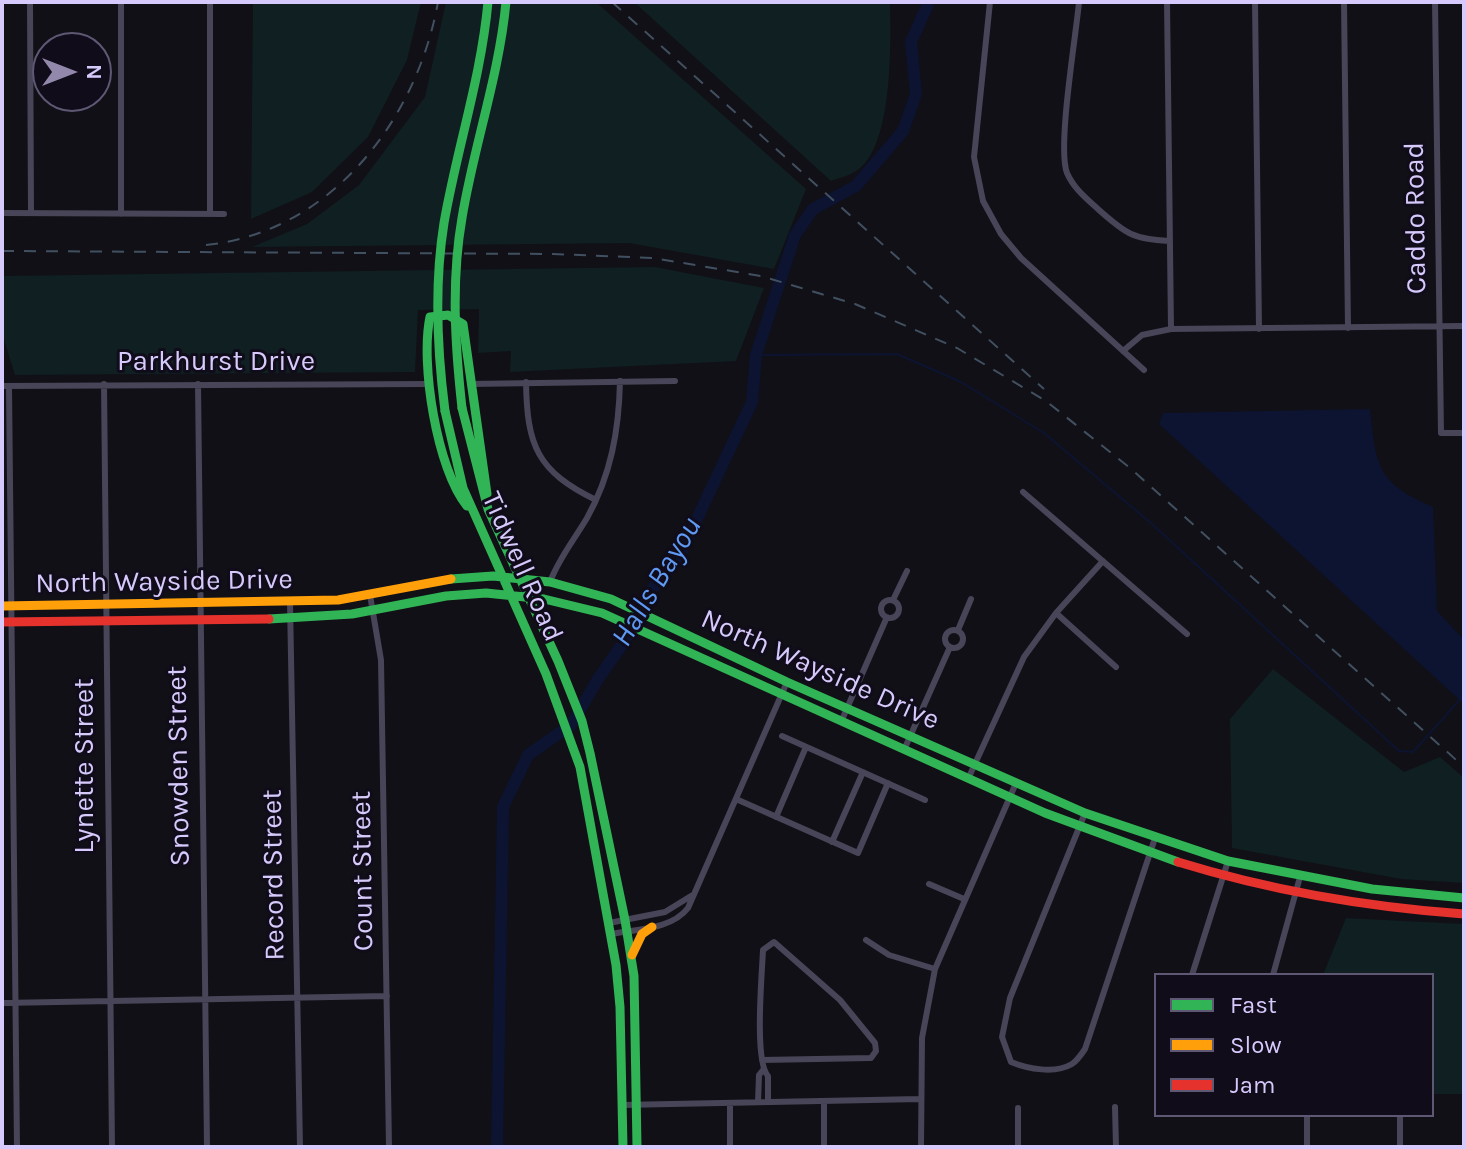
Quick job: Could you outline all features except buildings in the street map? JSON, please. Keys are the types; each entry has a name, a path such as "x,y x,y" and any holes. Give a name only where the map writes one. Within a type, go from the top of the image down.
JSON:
{"main road":[{"name":"Tidwell Road","path":"488,2 482,59 452,184 440,251 438,346 445,411 454,458 474,516 546,674 580,767 610,928 620,1007 623,1147"},
{"name":"Tidwell Road","path":"506,2 501,50 458,249 454,311 462,408 488,509 558,661 582,721 590,753 631,958 637,1039 637,1147"},
{"path":"474,516 453,484 441,446 430,384 425,327 430,317 440,314 457,318 463,324 486,473 488,509"},
{"name":"North Wayside Drive","path":"7,606 290,602 370,595 442,580 502,577 550,582 611,599 787,682 1016,783 1085,813 1155,838 1228,861 1300,877 1372,889 1464,898"},
{"name":"North Wayside Drive","path":"7,622 291,617 373,610 446,596 509,594 560,601 602,613 968,779 1079,827 1150,853 1222,875 1295,892 1369,905 1464,914"},
{"path":"1369,905 1372,889"},
{"path":"1444,913 1447,897"},
{"path":"631,958 642,934 652,927"}],"street":[{"path":"30,2 31,213"},
{"path":"121,2 121,214"},
{"path":"210,2 210,214"},
{"path":"990,2 974,157 983,201 1001,234 1021,258 1144,370"},
{"path":"1079,2 1064,145 1066,170 1078,190 1118,227 1140,240 1169,241"},
{"path":"1167,2 1171,329"},
{"path":"1255,2 1259,329"},
{"path":"1344,2 1348,328"},
{"name":"Caddo Road","path":"1435,2 1441,433 1464,433"},
{"path":"2,213 224,214"},
{"path":"1123,351 1142,335 1171,329 1464,326"},
{"path":"550,582 557,563 596,500 610,463 618,426 620,381"},
{"path":"470,384 675,381"},
{"path":"526,382 528,425 536,449 559,479 596,500"},
{"name":"Lynette Street","path":"104,384 112,1147"},
{"name":"Snowden Street","path":"198,384 207,1147"},
{"name":"Parkhurst Drive","path":"6,386 430,384"},
{"path":"6,386 7,622 17,1147"},
{"path":"1023,492 1187,634"},
{"path":"968,779 1024,657 1056,613 1103,561"},
{"path":"887,617 882,612 882,604 893,600 907,571"},
{"name":"Count Street","path":"370,595 381,660 389,1147"},
{"path":"958,630 971,599"},
{"path":"887,617 898,614 899,606 893,600"},
{"name":"Record Street","path":"290,602 300,1147"},
{"path":"1056,613 1116,667"},
{"path":"841,722 887,617"},
{"path":"952,629 958,630 962,634 962,642 959,647 950,647 946,643 946,635 952,629"},
{"path":"904,750 950,647"},
{"path":"626,925 652,927 682,916 688,908 787,682"},
{"path":"782,736 925,800"},
{"path":"776,817 806,747"},
{"path":"832,842 863,772"},
{"path":"736,799 858,853 888,783"},
{"path":"921,1147 922,1038 935,969 1016,783"},
{"path":"1085,813 1010,998 1002,1037 1011,1062 1027,1068 1062,1068 1075,1063 1085,1049 1155,838"},
{"path":"1193,973 1228,861"},
{"path":"1274,973 1300,877"},
{"path":"929,884 964,899"},
{"path":"610,928 665,912 691,896"},
{"path":"866,940 889,955 935,969"},
{"path":"762,1060 871,1058 876,1051 875,1043 840,1000 774,942 763,950 762,1060 763,1070 768,1076 768,1102"},
{"path":"2,1003 387,996"},
{"path":"758,1102 759,1075 763,1070"},
{"path":"622,1105 920,1099"},
{"path":"824,1101 824,1147"},
{"path":"730,1103 730,1147"},
{"path":"1115,1107 1116,1147"},
{"path":"1018,1108 1018,1147"},
{"path":"1307,1117 1307,1147"},
{"path":"1400,1117 1400,1147"}],"shaded area":[{"path":"253,2 421,2 407,60 368,137 312,192 251,219"},
{"path":"446,2 596,2 806,189 774,269 629,243 252,247 307,224 359,185 425,97"},
{"path":"634,2 890,2 888,91 878,138 870,156 856,171 831,181"},
{"path":"655,267 764,288 736,361 510,372 511,351 478,353 479,309 418,310 415,372 15,375 2,333 2,276"},
{"path":"1273,669 1404,772 1440,757 1464,778 1464,883 1401,879 1232,848 1230,719"},
{"path":"1346,918 1464,924 1464,1094 1434,1094 1434,973 1324,973"}],"water":[{"path":"1370,409 1374,445 1383,470 1400,490 1433,507 1437,611 1464,640 1464,704 1159,424 1163,413"}],"waterway":[{"name":"Halls Bayou","path":"497,1147 503,807 528,755 571,725 624,642 652,589 678,559 752,402 756,355 795,235 813,209 856,186 903,131 916,94 911,42 929,2"},
{"path":"756,355 897,354 961,382 1044,433 1152,524 1399,751 1413,752 1464,695"}],"railway":[{"path":"206,245 251,236 292,218 329,193 361,162 389,127 411,88 427,46 438,2"},
{"path":"612,2 1044,389"},
{"path":"2,251 553,254 653,258 761,276 855,304 957,348 1046,401 1130,468 1464,767"}],"traffic: fast":[{"path":"445,411 438,317 441,246 449,195 480,58 488,2"},
{"path":"462,408 455,313 456,265 467,191 498,57 506,2"},
{"path":"467,506 456,489 439,443 427,361 430,317 448,315 463,324 487,494"},
{"path":"462,408 488,509 558,661 582,721 590,753 634,976 637,1147"},
{"path":"445,411 463,488 546,674 580,767 616,965 623,1147"},
{"path":"451,579 493,576 550,582 611,599 787,682 1085,813 1228,861 1372,889 1464,898"},
{"path":"269,619 352,614 446,596 486,593 544,599 602,613 1045,813 1178,862"}],"traffic: slow":[{"path":"2,606 338,600 451,579"},
{"path":"632,955 642,934 652,927"}],"traffic: jam":[{"path":"2,622 269,619"},
{"path":"1178,862 1320,896 1464,914"}]}
